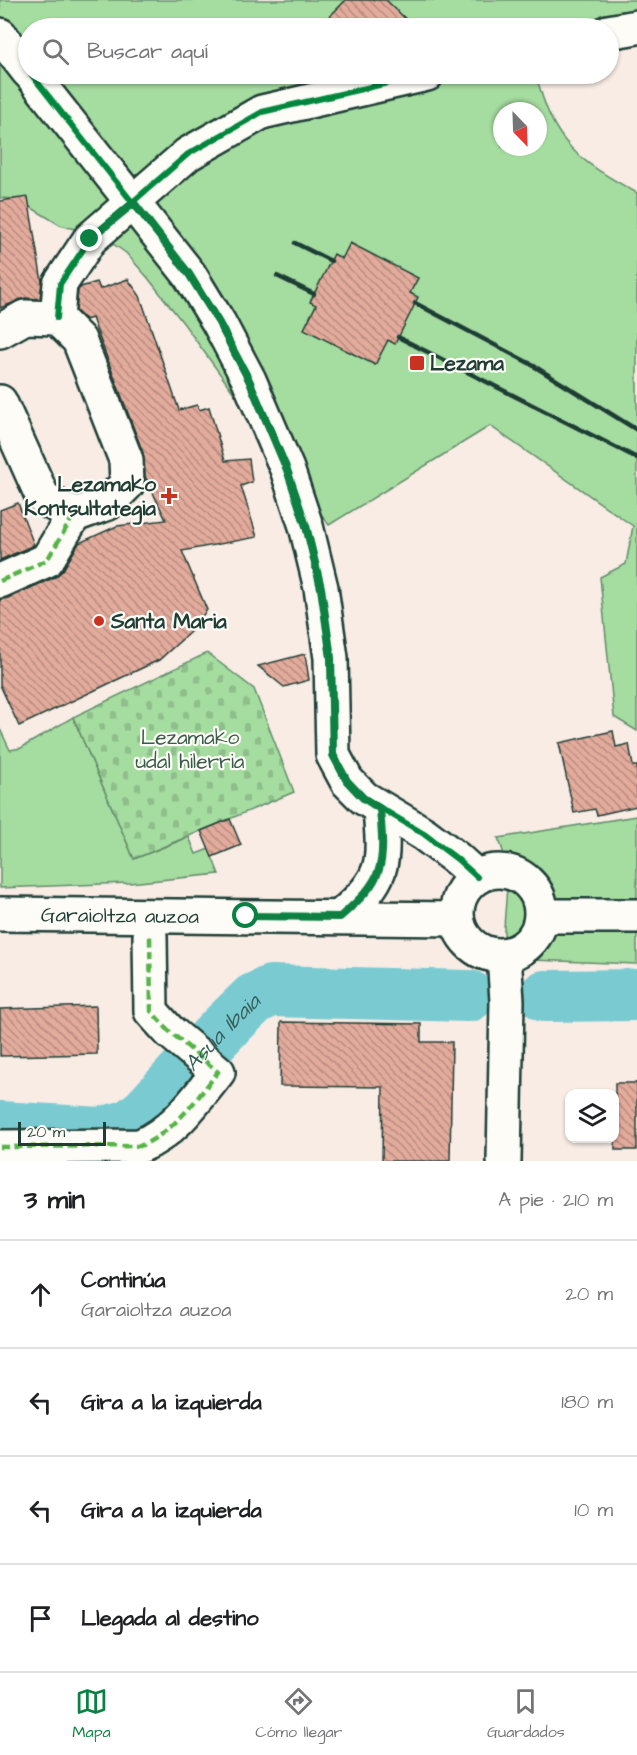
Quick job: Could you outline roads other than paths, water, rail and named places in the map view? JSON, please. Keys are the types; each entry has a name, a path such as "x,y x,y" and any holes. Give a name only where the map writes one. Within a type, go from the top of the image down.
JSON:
{"street":[{"path":"619,31 637,27"},
{"path":"0,35 18,57"},
{"path":"40,84 189,274 219,323 249,380 287,470 306,526 321,588 331,658 333,755 347,781 363,798 424,834 458,859 477,877"},
{"path":"57,318 60,284 90,239 189,154 262,112 384,84"},
{"path":"0,331 25,317 57,318 79,340 126,460 126,484 108,503 74,515 47,560 0,581"},
{"path":"0,402 43,498 74,515"},
{"path":"340,917 364,897 378,876 383,848 380,809"},
{"path":"495,871 513,872 529,882 539,898 542,916 538,930 530,943 518,951 504,955 488,954 473,946 462,934 457,919 458,903 465,888 477,877 495,871"},
{"name":"Garaioltza auzoa","path":"0,914 457,919"},
{"path":"542,916 637,916"},
{"path":"0,1147 140,1146 156,1140 169,1130 218,1072 169,1031 151,1011 150,936"},
{"path":"504,955 507,1000 504,1161"}],"waterway":[{"name":"Asua Ibaia","path":"0,1127 101,1133 130,1125 146,1112 254,999 271,991 469,996"},
{"name":"Asua Ibaia","path":"545,996 637,995"}],"railway":[{"path":"295,243 331,261"},
{"path":"277,276 314,294"},
{"path":"415,303 529,363 637,430"},
{"path":"398,337 637,458"}],"place":[{"name":"Lezama","path":"417,363"},
{"name":"Lezamako Kontsultategia","path":"169,496"},
{"name":"Santa Maria","path":"99,621"}],"park label":[{"name":"Lezamako udal hilerria","path":"190,749"}]}
